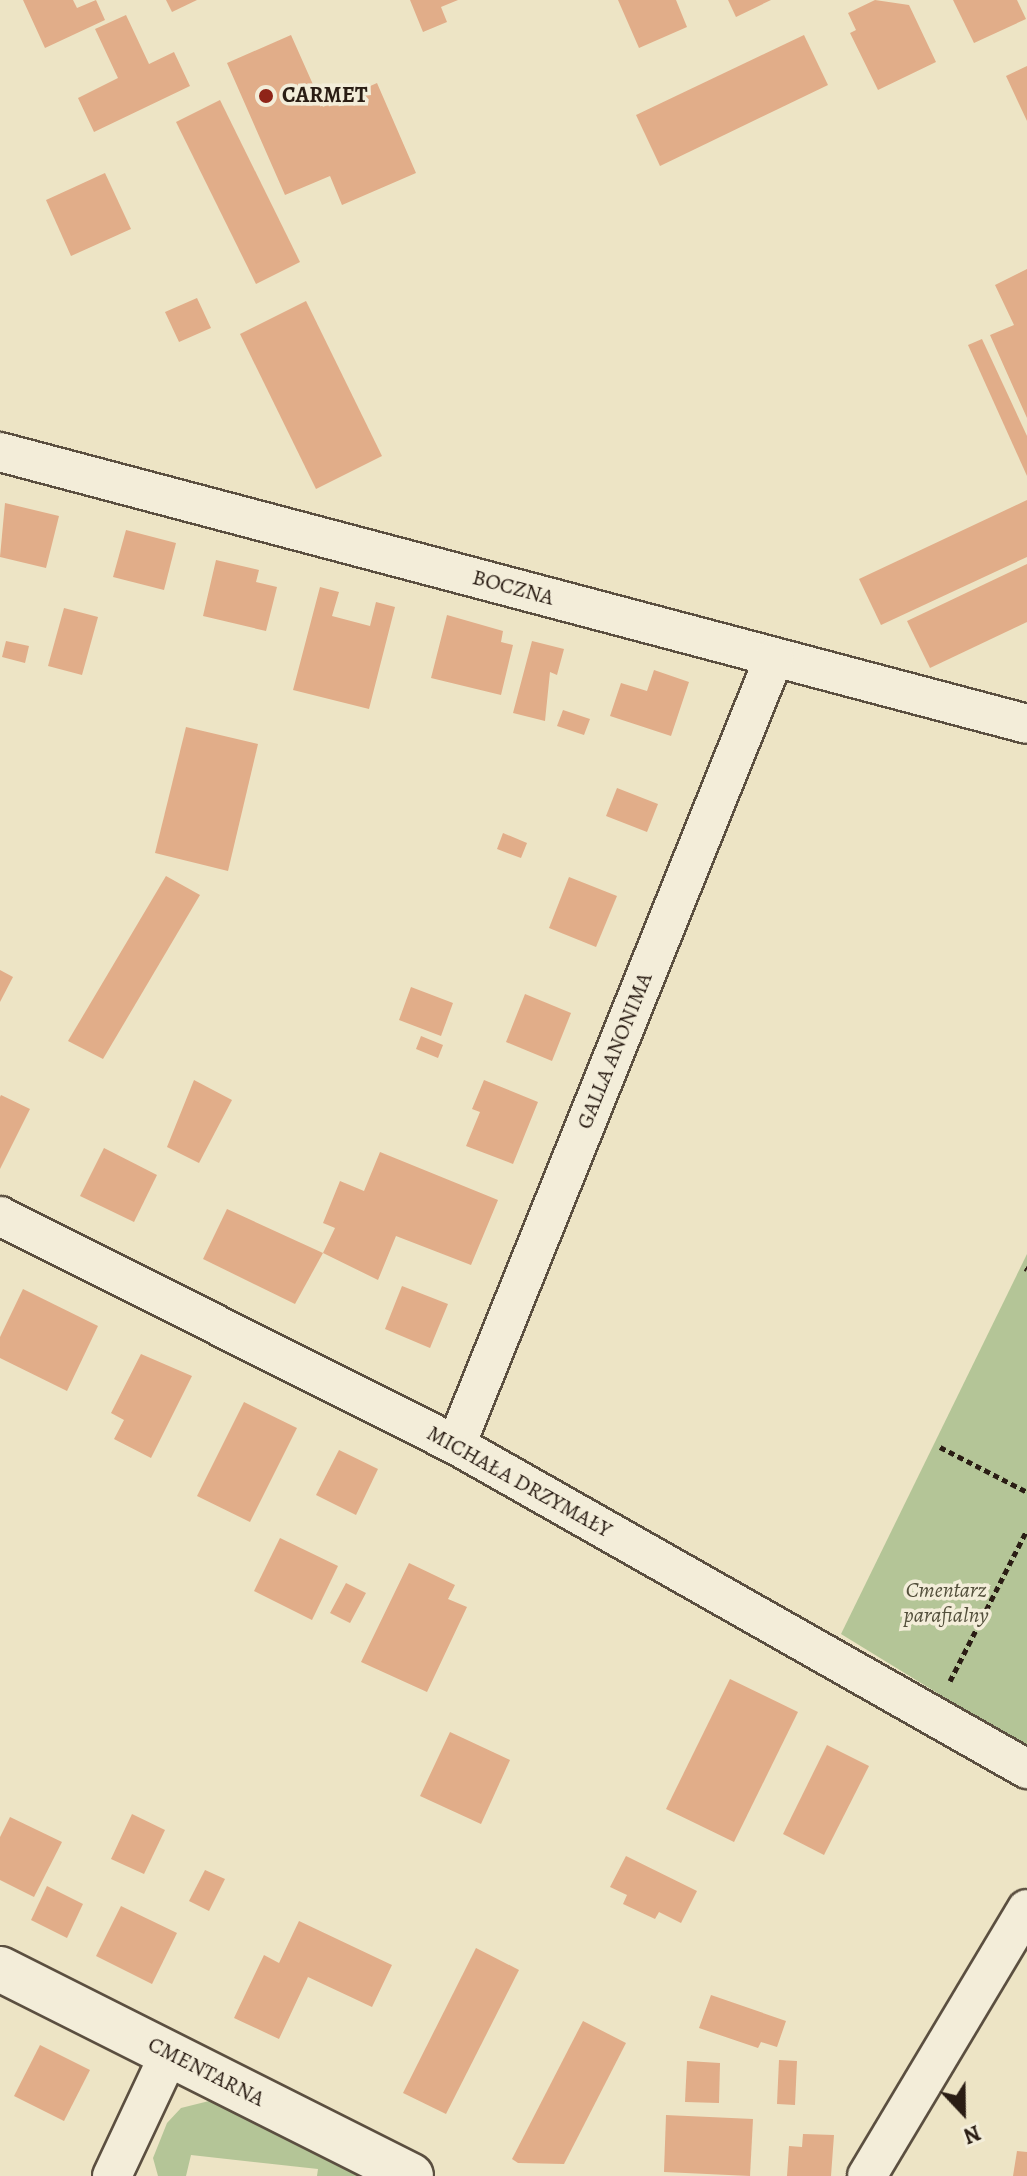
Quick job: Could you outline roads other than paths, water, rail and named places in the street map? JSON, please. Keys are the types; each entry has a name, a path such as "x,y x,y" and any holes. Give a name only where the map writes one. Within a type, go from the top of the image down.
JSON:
{"street":[{"name":"BOCZNA","path":"0,452 1027,724"},
{"name":"GALLA ANONIMA","path":"456,1445 774,658"},
{"name":"MICHAŁA DRZYMAŁY","path":"0,1216 456,1445 1027,1769"},
{"path":"867,2176 1027,1909"},
{"name":"CMENTARNA","path":"0,1969 411,2176"},
{"path":"112,2176 170,2053"}],"place":[{"name":"CARMET","path":"266,96"}],"park label":[{"name":"Cmentarz parafialny","path":"946,1602"}]}
